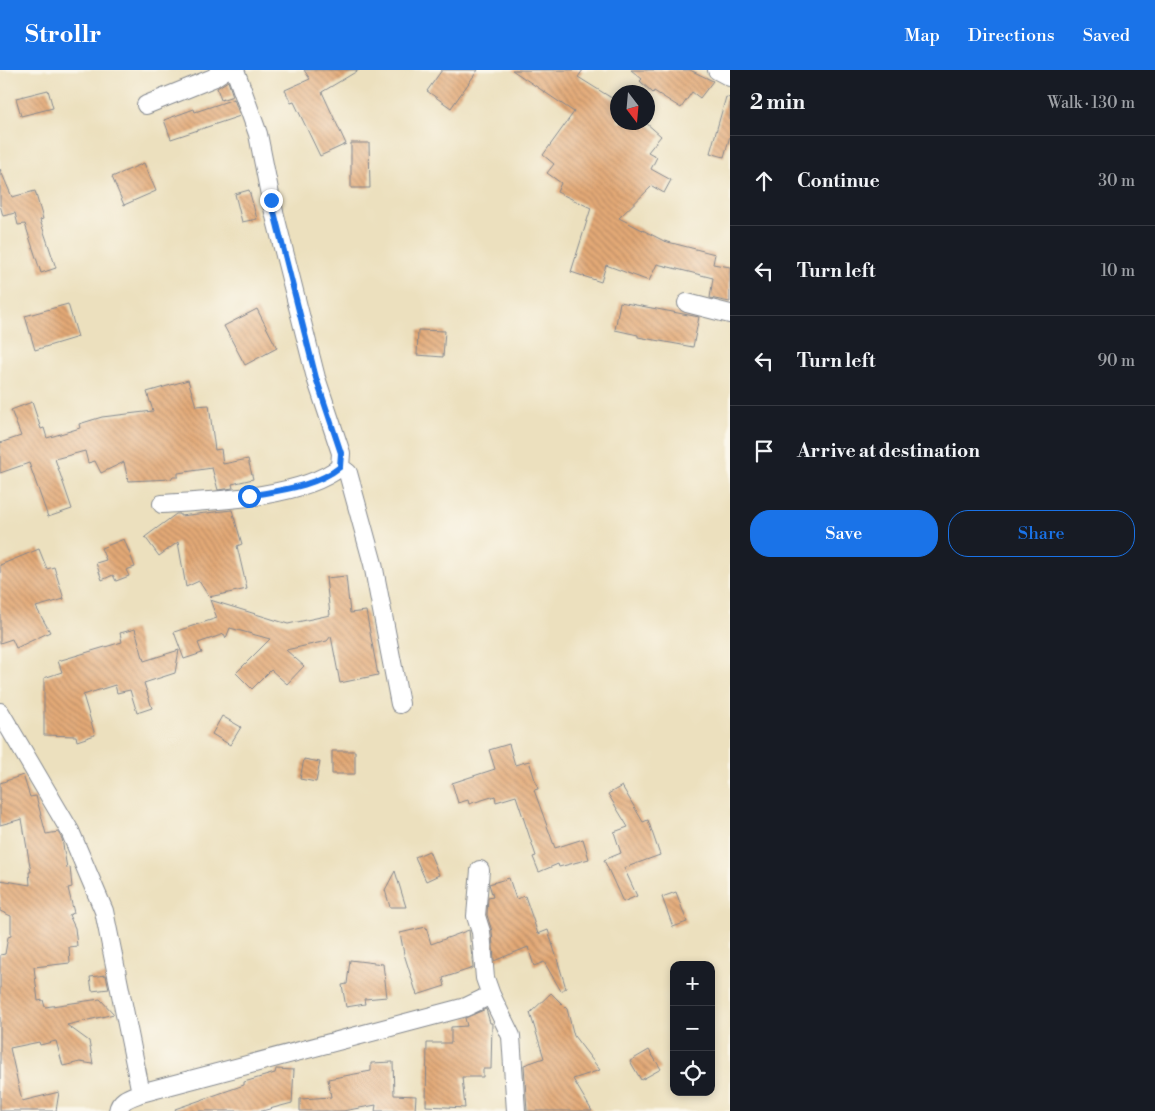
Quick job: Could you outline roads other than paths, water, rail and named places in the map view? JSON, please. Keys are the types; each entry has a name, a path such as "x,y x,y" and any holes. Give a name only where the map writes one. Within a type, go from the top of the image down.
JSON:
{"street":[{"path":"146,105 213,78 226,70"},
{"path":"162,504 249,496 290,488 327,478 340,467 341,453 314,368 273,209 258,134 235,70"},
{"path":"717,70 730,77"},
{"path":"687,303 730,314"},
{"path":"340,467 348,473 373,564 400,704"},
{"path":"0,712 70,831 104,911 141,1093"},
{"path":"480,870 476,916 481,932 485,978 511,1036 516,1111"},
{"path":"118,1111 119,1105 124,1099 141,1093 466,1007 491,995"}]}
